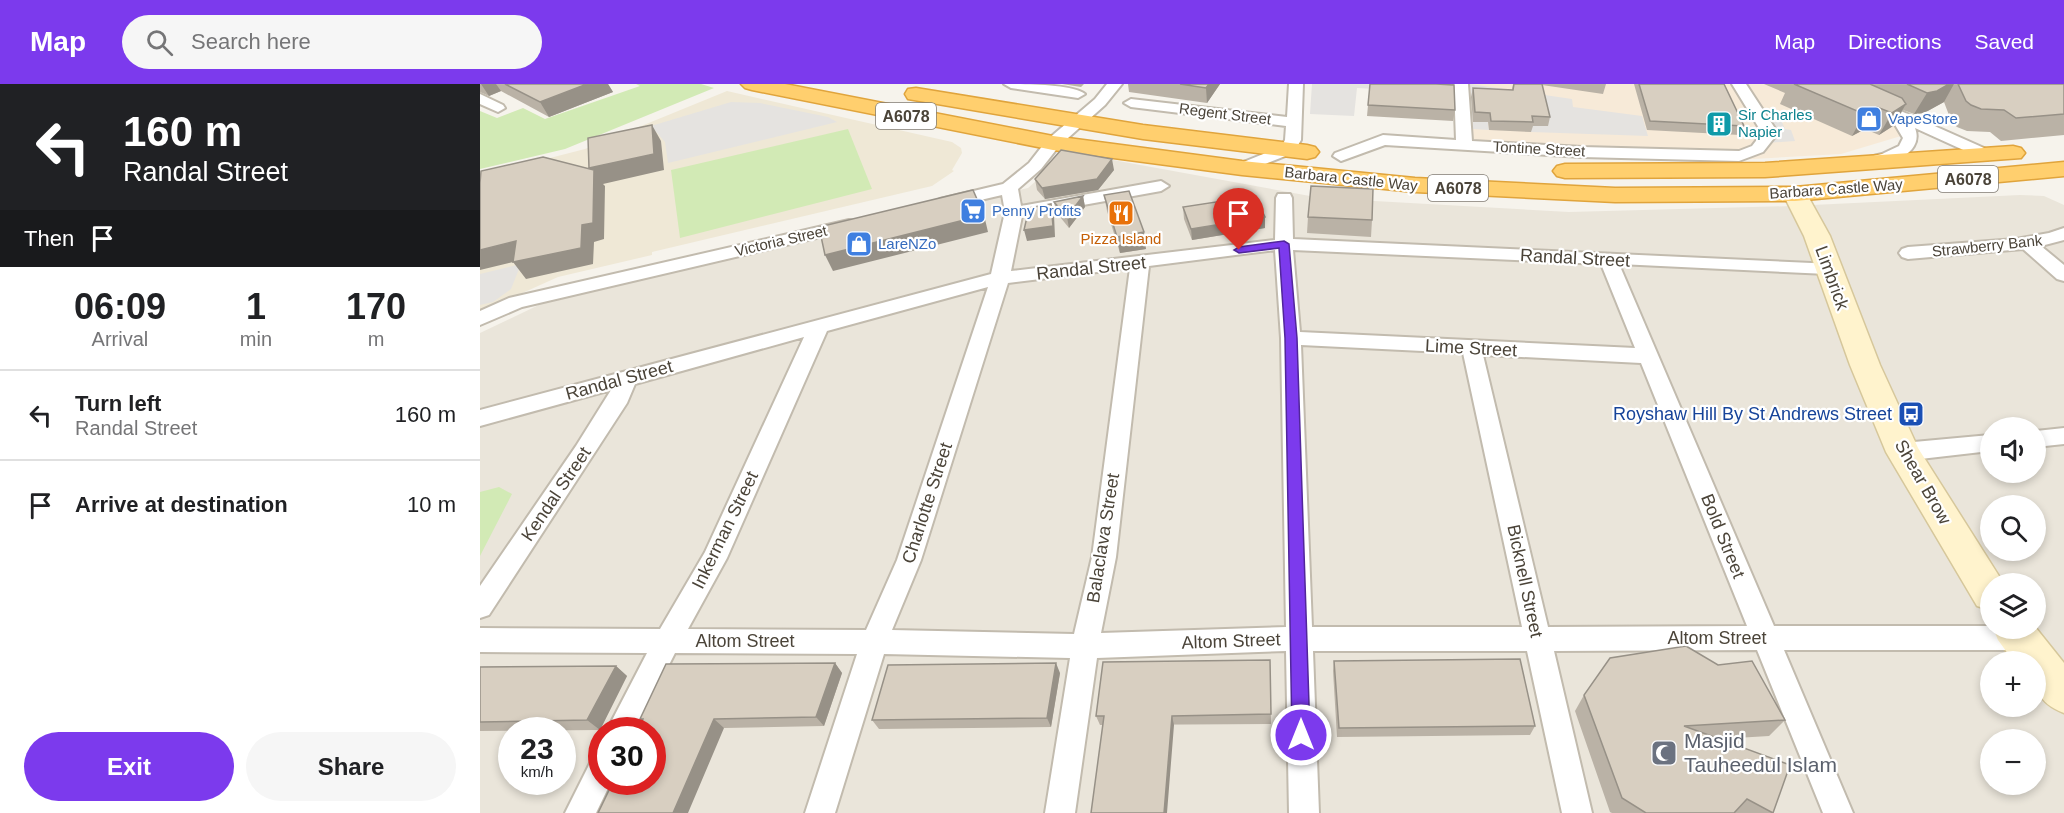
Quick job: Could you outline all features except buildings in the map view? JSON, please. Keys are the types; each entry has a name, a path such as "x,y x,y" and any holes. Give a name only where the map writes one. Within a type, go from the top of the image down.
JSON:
{"highway":[{"name":"Barbara Castle Way","path":"752,84 965,126 1065,133 1143,132 1341,156 1455,166 1536,170 1695,172 1858,164 1939,156 2064,169"},
{"path":"796,84 918,110 965,126"},
{"name":"A6078","path":"893,90 936,98 967,110 1055,126 1065,133"},
{"name":"Barbara Castle Way","path":"1065,133 1242,168 1415,185 1615,195 1795,194 2007,164 2064,147"},
{"name":"A6078","path":"1536,170 1591,182 1668,185 1803,180 2007,164 2064,157"},
{"path":"2007,164 2064,189"}],"main road":[{"name":"Limbrick","path":"1795,194 1817,236 1865,365"},
{"name":"Shear Brow","path":"1865,365 1903,452 1980,578"},
{"path":"2020,639 2064,694"}],"street":[{"path":"1011,84 1054,95 1078,94"},
{"path":"928,207 1009,189 1035,166 1115,84"},
{"path":"1242,168 1287,150 1293,140 1296,84"},
{"path":"1461,84 1464,146"},
{"name":"Tontine Street","path":"1341,156 1383,140 1464,146 1739,156 1755,152 1766,143 1770,133 1739,84"},
{"path":"1828,84 1899,118 2007,164"},
{"path":"480,98 498,108"},
{"name":"Regent Street","path":"1131,103 1152,112 1295,123"},
{"path":"1858,164 1887,158 1908,149 1912,142 1912,134 1899,118"},
{"path":"1014,212 1141,183 1161,186"},
{"name":"Charlotte Street","path":"820,813 874,642 909,560 1000,278 1014,212 1009,189"},
{"path":"1284,198 1284,244 1291,338 1304,813"},
{"name":"Victoria Street","path":"480,319 516,302 871,220"},
{"name":"Strawberry Bank","path":"1908,254 2027,243 2060,238 2064,233"},
{"path":"2027,243 2064,275"},
{"name":"Randal Street","path":"480,418 1000,278 1284,244 1827,268"},
{"name":"Bold Street","path":"1608,259 1838,813"},
{"name":"Balaclava Street","path":"1060,813 1085,646 1104,557 1140,263"},
{"name":"Inkerman Street","path":"628,717 667,640 715,558 820,325"},
{"name":"Lime Street","path":"1291,338 1472,349 1650,356"},
{"name":"Bicknell Street","path":"1472,349 1577,813"},
{"name":"Kendal Street","path":"480,607 619,398 626,378"},
{"path":"2046,438 2064,436"},
{"path":"1903,452 1980,444"},
{"name":"Altom Street","path":"480,640 874,642 1085,646 1300,639 1765,638 1980,634"},
{"path":"580,813 589,795"}],"shaded area":[{"path":"1312,84 1396,84 1395,90 1357,88 1354,116 1310,114"},
{"path":"1466,84 1804,84 1896,124 1901,136 1841,154 1717,161 1472,149"},
{"path":"1470,84 1572,99 1573,107 1642,116 1648,136 1531,132 1486,110 1489,130 1473,129"},
{"path":"727,91 952,142 961,148 962,153 952,170 954,171 932,186 652,252 652,255 558,277 480,312 480,176 585,149"},
{"path":"731,102 760,103 828,117 837,122 668,163 665,142 651,126"},
{"path":"1778,113 1785,129 1791,130 1795,141 1766,143 1759,114"},
{"path":"1069,152 1321,198 1569,212 1792,206 2020,195 2044,196 2064,205 2064,813 480,813 480,333 545,302 1028,188"},
{"path":"521,264 511,289 493,302 480,305 480,274"}],"green space":[{"path":"636,84 701,84 714,88 565,149 480,169 480,111 497,118 523,108 545,119 640,86"},
{"path":"848,129 872,189 680,238 671,170"},
{"path":"499,487 512,494 480,556 480,492"}],"place":[{"name":"VapeStore","path":"1869,119"},
{"name":"Sir Charles Napier","path":"1719,124"},
{"name":"Penny Profits","path":"973,211"},
{"name":"Pizza Island","path":"1121,213"},
{"name":"LareNZo","path":"859,244"},
{"name":"Royshaw Hill By St Andrews Street","path":"1911,414"},
{"name":"Masjid Tauheedul Islam","path":"1664,753"}],"route":[{"path":"1239,250 1284,244 1291,338 1301,735"}]}
